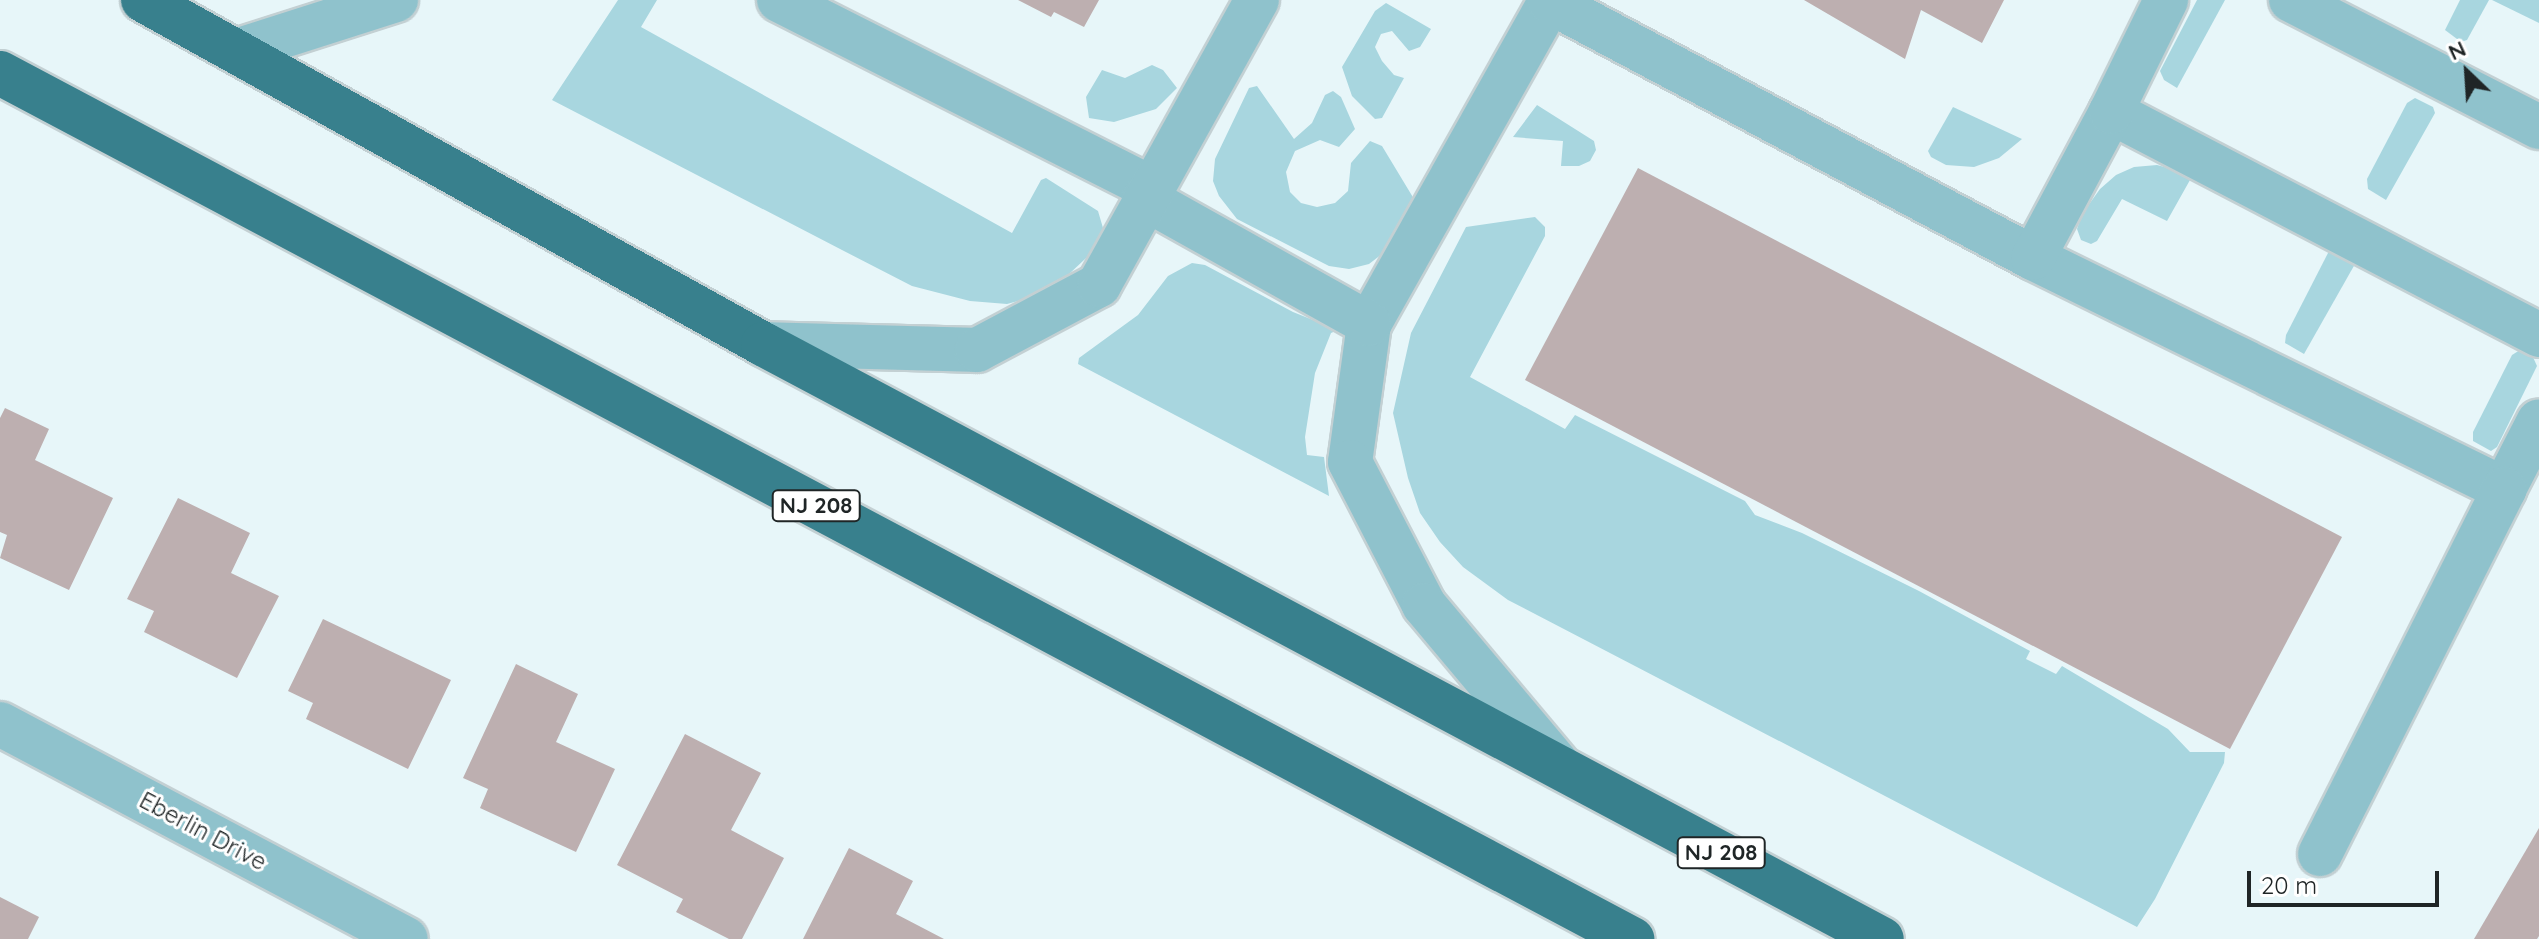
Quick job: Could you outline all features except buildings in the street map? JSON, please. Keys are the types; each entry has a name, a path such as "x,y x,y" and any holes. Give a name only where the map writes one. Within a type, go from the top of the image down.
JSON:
{"highway":[{"name":"NJ 208","path":"143,0 763,344 1882,939"},
{"name":"NJ 208","path":"0,73 1632,939"}],"street":[{"path":"236,51 396,0"},
{"path":"779,0 1147,193 1369,324"},
{"path":"763,344 977,350 1099,285 1147,193 1257,0"},
{"path":"2033,258 2111,112 2166,0"},
{"path":"2291,0 2539,127"},
{"path":"1560,767 1424,605 1350,462 1369,324 1550,1 2033,258 2504,489"},
{"path":"2111,112 2539,335"},
{"path":"2320,854 2539,421"},
{"name":"Eberlin Drive","path":"0,724 406,939"}],"shaded area":[{"path":"618,0 657,0 641,27 1012,233 1041,180 1046,178 1098,211 1103,228 1100,245 1068,275 1032,297 1007,304 970,301 912,286 552,100"},
{"path":"2197,0 2225,0 2177,88 2164,80 2160,71"},
{"path":"2460,0 2489,0 2467,40 2461,42 2445,30"},
{"path":"2492,0 2539,0 2539,23"},
{"path":"1386,3 1431,29 1420,47 1409,51 1392,31 1381,34 1375,47 1382,61 1394,75 1404,78 1382,118 1375,119 1352,96 1342,67 1375,11"},
{"path":"1152,65 1163,70 1177,88 1156,109 1114,122 1089,118 1086,97 1102,70 1125,78"},
{"path":"1257,86 1294,139 1312,123 1325,95 1333,91 1341,97 1355,129 1339,147 1320,140 1295,151 1286,172 1290,192 1301,203 1317,207 1335,203 1348,191 1351,163 1370,141 1382,146 1414,199 1386,251 1369,264 1349,269 1329,266 1237,219 1219,196 1213,181 1215,159 1249,88"},
{"path":"2415,98 2433,107 2435,113 2386,200 2368,189 2367,179 2407,103"},
{"path":"1537,105 1594,141 1596,150 1590,161 1579,166 1561,166 1563,141 1513,137"},
{"path":"1953,107 2022,139 1999,158 1974,167 1946,165 1931,157 1928,151"},
{"path":"2157,165 2187,173 2190,180 2167,221 2122,199 2097,241 2091,244 2081,240 2077,229 2082,214 2100,189 2116,175 2134,167"},
{"path":"1535,217 1545,227 1545,236 1470,377 1565,429 1575,415 1745,501 1755,515 1802,533 1919,591 2030,651 2026,659 2056,674 2062,666 2168,729 2190,752 2225,752 2224,763 2155,899 2137,927 1508,600 1463,567 1440,542 1420,513 1408,478 1393,413 1411,333 1466,227"},
{"path":"2332,251 2355,264 2304,354 2285,343 2286,335 2328,253"},
{"path":"1192,263 1205,265 1293,312 1338,330 1331,333 1315,373 1305,437 1307,455 1324,457 1329,496 1078,364 1079,358 1138,315 1168,276"},
{"path":"2520,350 2532,355 2537,366 2497,447 2491,451 2473,441 2473,432 2512,355"}]}
